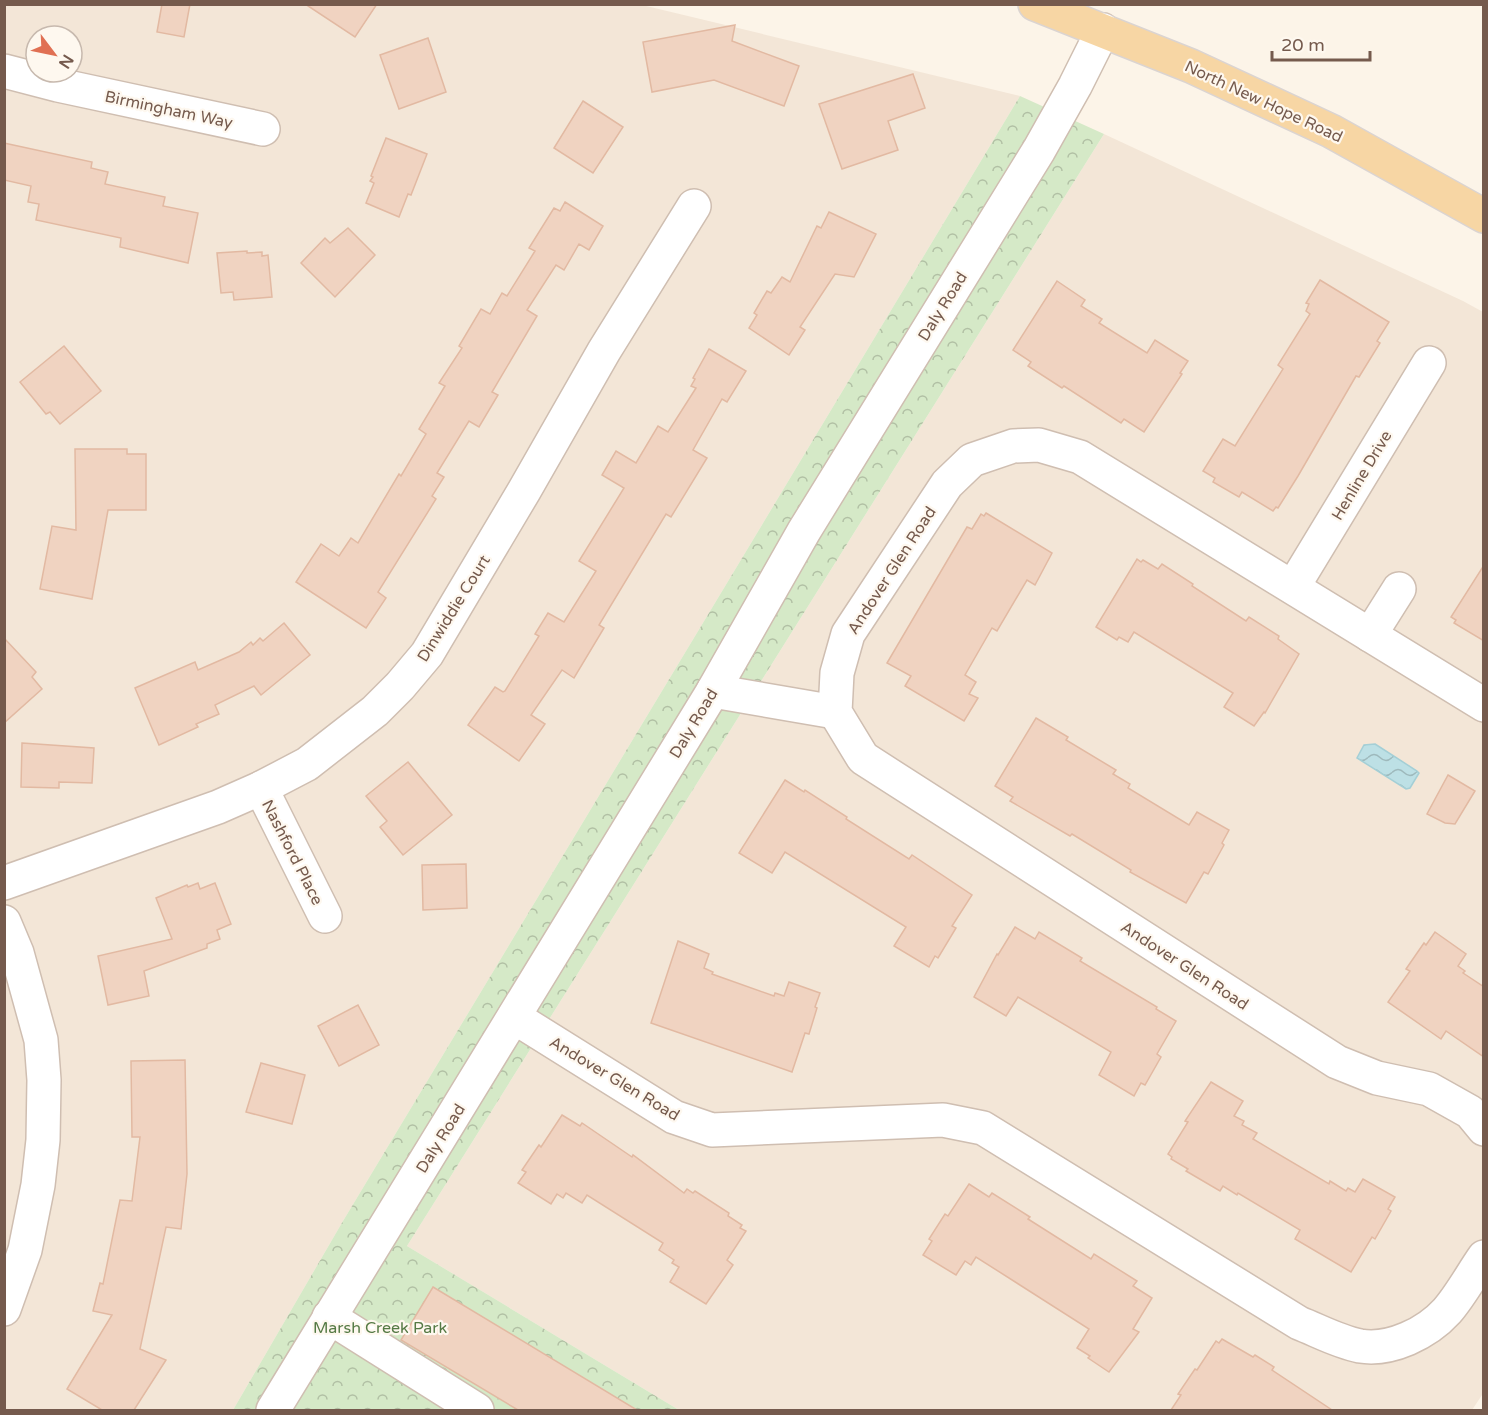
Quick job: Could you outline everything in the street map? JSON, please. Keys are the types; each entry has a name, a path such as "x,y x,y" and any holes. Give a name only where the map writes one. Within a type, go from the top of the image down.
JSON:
{"main road":[{"name":"North New Hope Road","path":"1035,4 1191,66 1331,132 1484,216"}],"street":[{"name":"Daly Road","path":"273,1410 713,691 804,531 1039,150 1103,30"},
{"name":"Birmingham Way","path":"4,71 58,85 263,129"},
{"name":"Dinwiddie Court","path":"4,883 218,807 261,788 307,764 375,711 427,654 604,351 694,206"},
{"name":"Henline Drive","path":"1293,587 1429,363"},
{"name":"Andover Glen Road","path":"1484,705 1080,457 1039,445 1013,446 972,460 947,484 848,634 837,673 835,712 863,758 1337,1062 1377,1078 1429,1089 1470,1112 1484,1129"},
{"path":"1370,634 1399,590"},
{"path":"713,691 835,712"},
{"name":"Nashford Place","path":"261,788 325,916"},
{"path":"4,922 16,953 41,1040 44,1080 43,1140 38,1185 26,1250 4,1309"},
{"name":"Andover Glen Road","path":"514,1017 674,1117 712,1130 943,1120 983,1128 1299,1323 1328,1336 1362,1346 1398,1343 1424,1331 1448,1311 1484,1257"},
{"path":"329,1317 477,1410"}],"shaded area":[{"path":"5,5 642,5 1020,96 343,1221 233,1410 5,1410"},
{"path":"1104,134 1483,312 1484,1392 1472,1410 679,1410 407,1246"}],"green space":[{"name":"Marsh Creek Park","path":"1020,96 1104,134 407,1246 679,1410 233,1410 343,1221"}],"water":[{"path":"1375,744 1419,773 1410,788 1406,789 1357,758 1364,745"}],"building":[{"path":"162,4 190,4 184,37 157,32"},
{"path":"305,4 377,4 355,37"},
{"path":"735,25 732,41 799,66 784,106 714,80 652,92 643,42"},
{"path":"428,38 446,92 399,109 380,55"},
{"path":"913,74 925,108 888,121 898,150 842,169 819,104"},
{"path":"583,101 623,127 593,173 554,148"},
{"path":"386,138 427,154 411,195 408,194 399,217 366,203 374,183 370,181 373,177 371,176"},
{"path":"4,143 92,162 91,168 108,172 105,184 165,197 163,206 198,213 188,263 120,247 121,238 36,220 39,204 28,202 31,186 4,180"},
{"path":"565,202 603,226 589,250 579,244 564,270 556,265 527,310 537,316 492,392 498,395 479,427 469,421 437,473 444,477 432,496 436,499 378,592 386,598 366,628 296,582 321,544 339,556 351,538 358,543 426,434 419,429 445,386 439,383 462,348 459,346 481,309 490,314 502,293 507,296 535,251 529,248 554,208 560,211"},
{"path":"829,212 876,234 854,277 835,274 800,327 805,330 789,355 749,328 757,315 754,313 767,291 771,293 782,277 790,282 817,226 821,228"},
{"path":"348,228 375,255 335,297 301,263 325,238 330,243"},
{"path":"247,251 247,253 262,252 262,256 268,255 272,297 234,300 233,292 221,293 217,253"},
{"path":"1320,280 1389,322 1377,341 1380,343 1359,377 1356,376 1278,508 1276,507 1273,511 1242,492 1239,497 1213,482 1215,478 1203,471 1223,439 1235,446 1283,369 1278,365 1310,314 1306,311 1309,304 1306,303"},
{"path":"1057,281 1085,300 1081,306 1102,319 1099,323 1147,353 1155,340 1188,361 1144,432 1124,419 1121,423 1064,386 1062,388 1028,366 1031,362 1013,350"},
{"path":"64,346 101,391 60,424 50,412 46,414 20,382"},
{"path":"709,349 746,371 727,402 722,399 693,450 707,458 671,517 666,514 599,625 604,628 574,678 562,670 531,715 545,724 519,761 468,725 495,687 505,691 539,636 535,634 548,613 564,622 596,571 579,561 624,488 602,475 616,451 636,463 658,426 668,432 696,388 691,386 695,379 693,378"},
{"path":"75,449 127,449 127,454 146,454 146,510 108,510 92,599 40,589 52,526 76,530"},
{"path":"986,513 1052,553 1035,585 1027,580 997,631 992,628 965,675 976,682 969,694 978,698 964,721 905,686 911,676 887,663 967,527 972,529 981,514 984,516"},
{"path":"1137,559 1158,569 1162,564 1246,621 1249,617 1279,636 1278,639 1299,654 1265,713 1254,726 1224,707 1233,693 1134,632 1128,642 1119,637 1117,640 1096,627"},
{"path":"1484,565 1484,641 1454,623 1456,620 1451,617"},
{"path":"284,623 310,655 261,695 254,686 215,705 219,714 196,724 198,727 159,745 135,688 195,662 198,670 239,652 251,642 253,645 260,638 263,641"},
{"path":"4,638 36,672 32,677 42,689 4,723"},
{"path":"1036,718 1068,737 1066,740 1116,770 1113,774 1130,784 1128,788 1189,825 1197,812 1229,830 1222,843 1224,845 1208,874 1204,872 1186,903 1130,872 1131,870 1072,834 1070,836 1010,801 1013,797 995,786"},
{"path":"22,743 94,748 92,783 59,782 59,788 21,787"},
{"path":"408,762 452,815 403,855 380,827 387,821 366,796"},
{"path":"1448,775 1475,791 1455,824 1445,823 1427,814"},
{"path":"785,780 804,792 805,790 909,859 912,855 972,895 952,926 956,928 938,958 935,956 929,967 894,946 906,927 785,852 772,873 739,853"},
{"path":"466,864 467,908 423,910 422,865"},
{"path":"198,883 200,889 215,883 231,924 217,930 220,939 207,944 207,948 144,971 149,996 108,1005 98,956 172,939 156,898 187,885 188,887"},
{"path":"1015,927 1035,939 1039,932 1082,958 1080,961 1157,1007 1156,1009 1176,1021 1157,1054 1161,1057 1145,1085 1141,1083 1134,1096 1099,1075 1111,1052 1018,997 1006,1016 974,997 997,954"},
{"path":"1435,932 1466,954 1458,966 1465,971 1463,973 1484,987 1484,1057 1446,1031 1441,1039 1388,1002 1410,971 1406,969 1424,943 1426,945"},
{"path":"678,941 709,954 704,968 713,972 712,974 774,996 775,993 784,996 789,982 820,993 809,1034 805,1033 792,1072 651,1023"},
{"path":"358,1005 379,1045 339,1066 318,1026"},
{"path":"185,1060 187,1174 181,1229 166,1227 140,1349 166,1360 134,1410 102,1410 67,1389 112,1315 93,1311 100,1283 103,1284 120,1200 132,1201 140,1137 132,1137 131,1061"},
{"path":"261,1063 305,1075 292,1124 246,1112"},
{"path":"1211,1082 1243,1101 1234,1116 1244,1121 1242,1125 1257,1133 1253,1139 1329,1184 1330,1181 1346,1191 1348,1188 1355,1192 1363,1179 1395,1197 1388,1209 1391,1211 1375,1239 1372,1237 1351,1272 1295,1239 1300,1230 1238,1193 1237,1195 1223,1186 1220,1191 1186,1171 1188,1169 1171,1159 1172,1157 1168,1154 1188,1122 1185,1121"},
{"path":"562,1115 580,1126 582,1123 632,1157 633,1155 684,1193 687,1189 693,1193 695,1191 729,1213 728,1216 742,1225 740,1228 746,1231 727,1260 733,1265 706,1304 670,1282 679,1267 672,1263 674,1260 659,1250 663,1243 587,1195 582,1203 566,1193 563,1198 557,1194 551,1204 518,1183 526,1172 522,1170 539,1145 541,1147"},
{"path":"969,1184 989,1197 992,1193 1091,1259 1094,1254 1137,1281 1133,1286 1152,1298 1133,1329 1139,1332 1109,1372 1077,1348 1089,1329 976,1257 971,1265 965,1261 956,1275 923,1255 932,1241 929,1239 945,1214 948,1216"},
{"path":"433,1287 637,1410 518,1410 401,1340"},
{"path":"1222,1339 1274,1367 1272,1370 1332,1410 1171,1410 1181,1395 1178,1394 1195,1369 1197,1370 1216,1341 1219,1343"}]}
